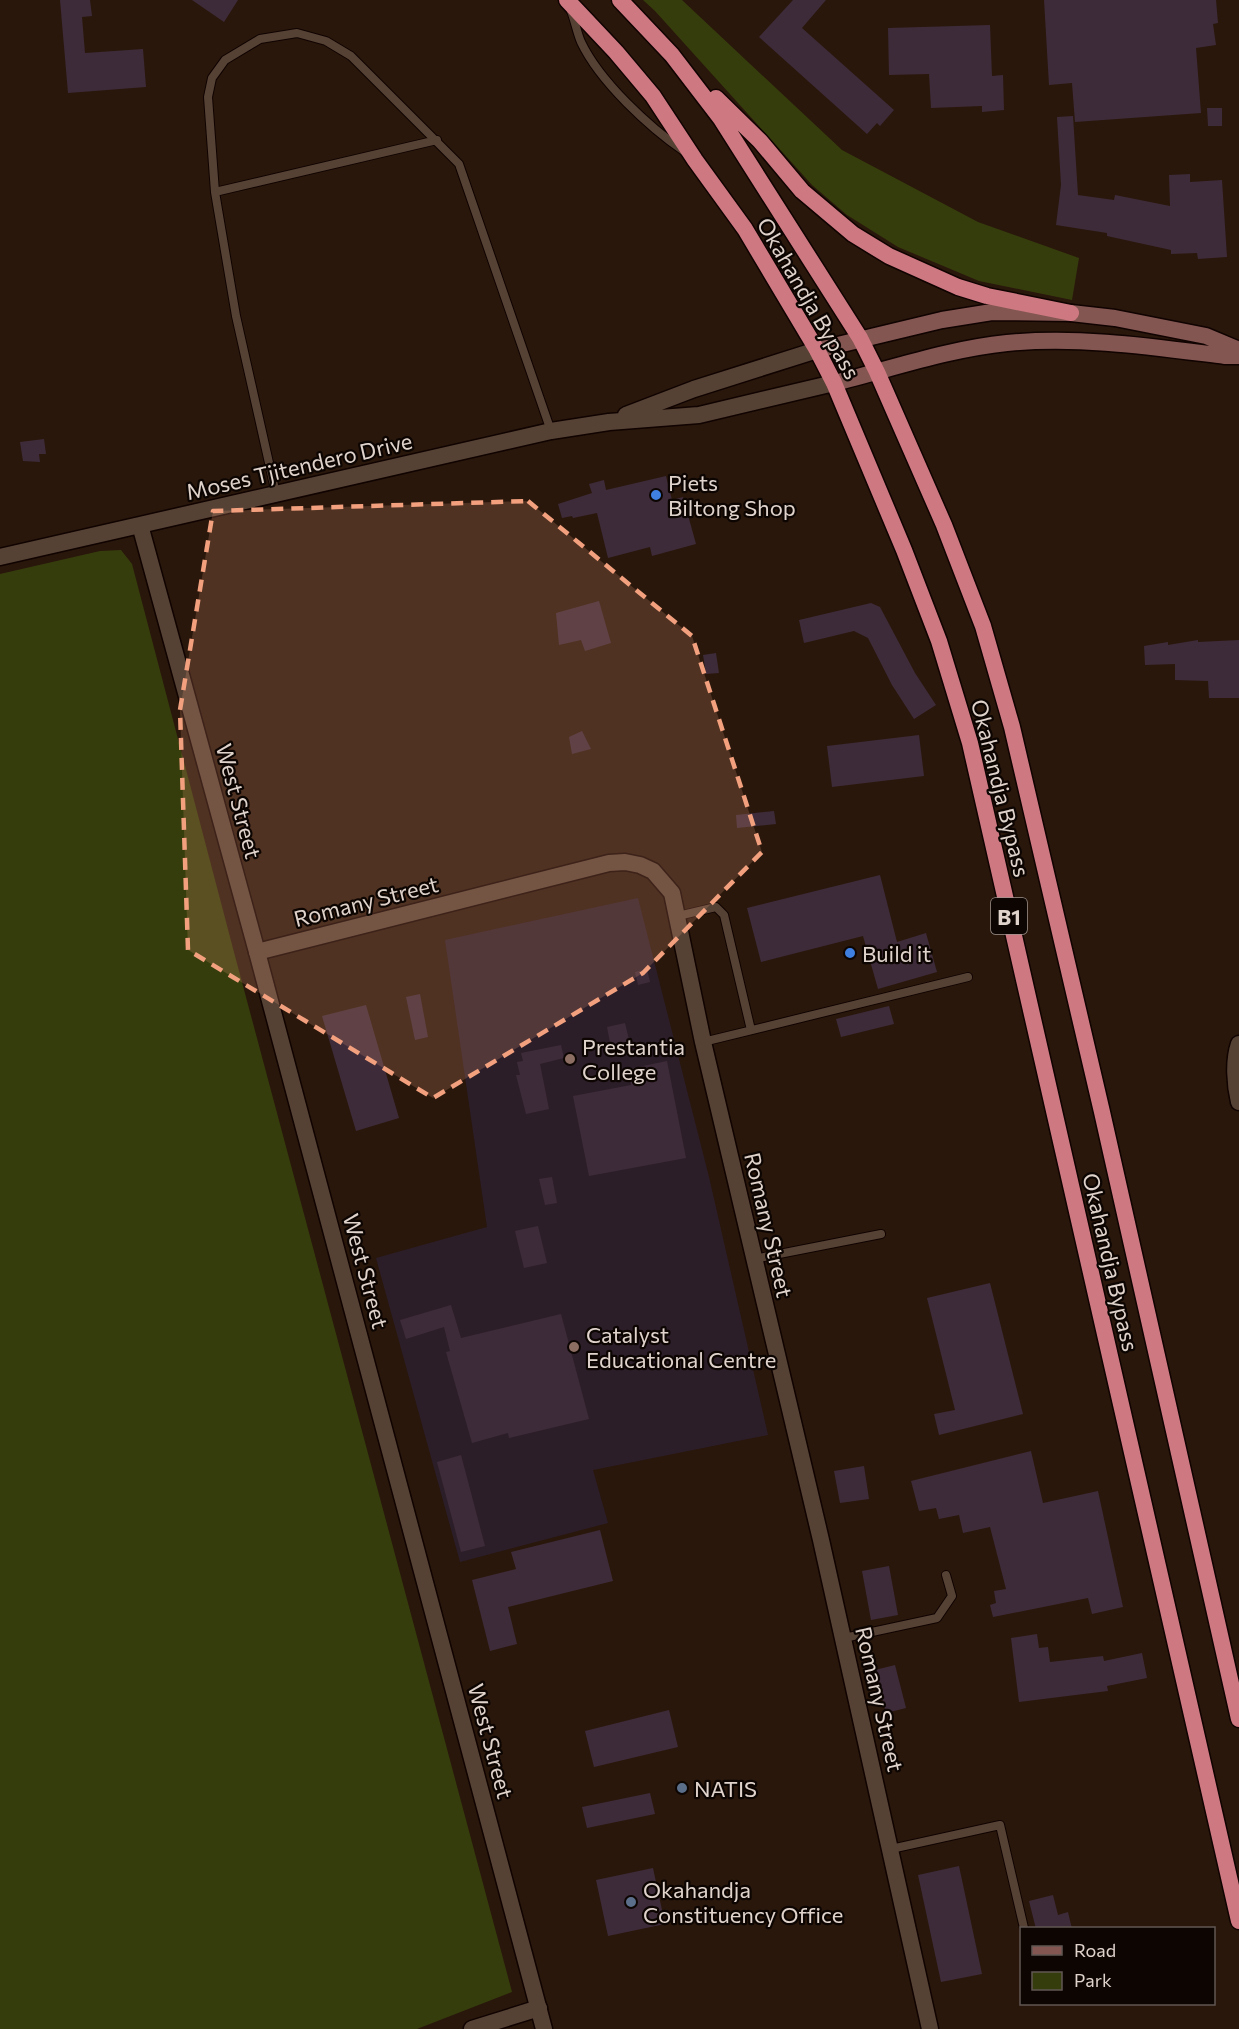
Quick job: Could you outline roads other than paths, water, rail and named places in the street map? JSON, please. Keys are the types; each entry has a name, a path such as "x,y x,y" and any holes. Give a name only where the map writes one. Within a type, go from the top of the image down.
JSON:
{"highway":[{"name":"Okahandja Bypass","path":"568,0 653,96 695,160 745,229 818,350 904,550 935,631 970,743 1239,1921"},
{"name":"Okahandja Bypass","path":"620,0 672,55 721,119 860,338 944,525 983,626 1012,727 1102,1112 1239,1719"},
{"path":"672,55 760,141 802,191 853,234 916,270 958,287 987,296 1071,313"}],"main road":[{"name":"Moses Tjitendero Drive","path":"818,350 942,320 992,312 1071,313 1115,318 1206,336 1239,350"},
{"name":"Moses Tjitendero Drive","path":"834,383 942,355 1006,343 1062,341 1109,343 1239,356"}],"street":[{"name":"Moses Tjitendero Drive","path":"609,422 694,389 818,350"},
{"name":"Moses Tjitendero Drive","path":"0,558 551,431 609,422 699,414 834,383"},
{"name":"West Street","path":"140,525 257,952 544,2029"},
{"name":"Romany Street","path":"257,952 609,862 640,865 653,871 672,892 703,1042 844,1638 930,2029"},
{"path":"1239,1044 1236,1071 1239,1102"},
{"path":"472,2029 538,2008"}],"lane":[{"path":"568,0 581,41 597,69 662,136 695,160"},
{"path":"276,494 236,316 214,192 208,97 212,78 225,60 260,39 297,33 326,41 351,56 459,164 551,431"},
{"path":"214,192 437,140"},
{"path":"678,916 716,907 724,915 751,1030"},
{"path":"703,1042 968,977"},
{"path":"754,1259 881,1234"},
{"path":"844,1638 937,1618 952,1596 946,1575"},
{"path":"891,1849 1000,1825 1024,1927"}],"place":[{"name":"Piets Biltong Shop","path":"656,495"},
{"name":"Build it","path":"850,953"},
{"name":"Prestantia College","path":"570,1059"},
{"name":"Catalyst Educational Centre","path":"574,1347"},
{"name":"NATIS","path":"682,1788"},
{"name":"Okahandja Constituency Office","path":"631,1902"}]}
